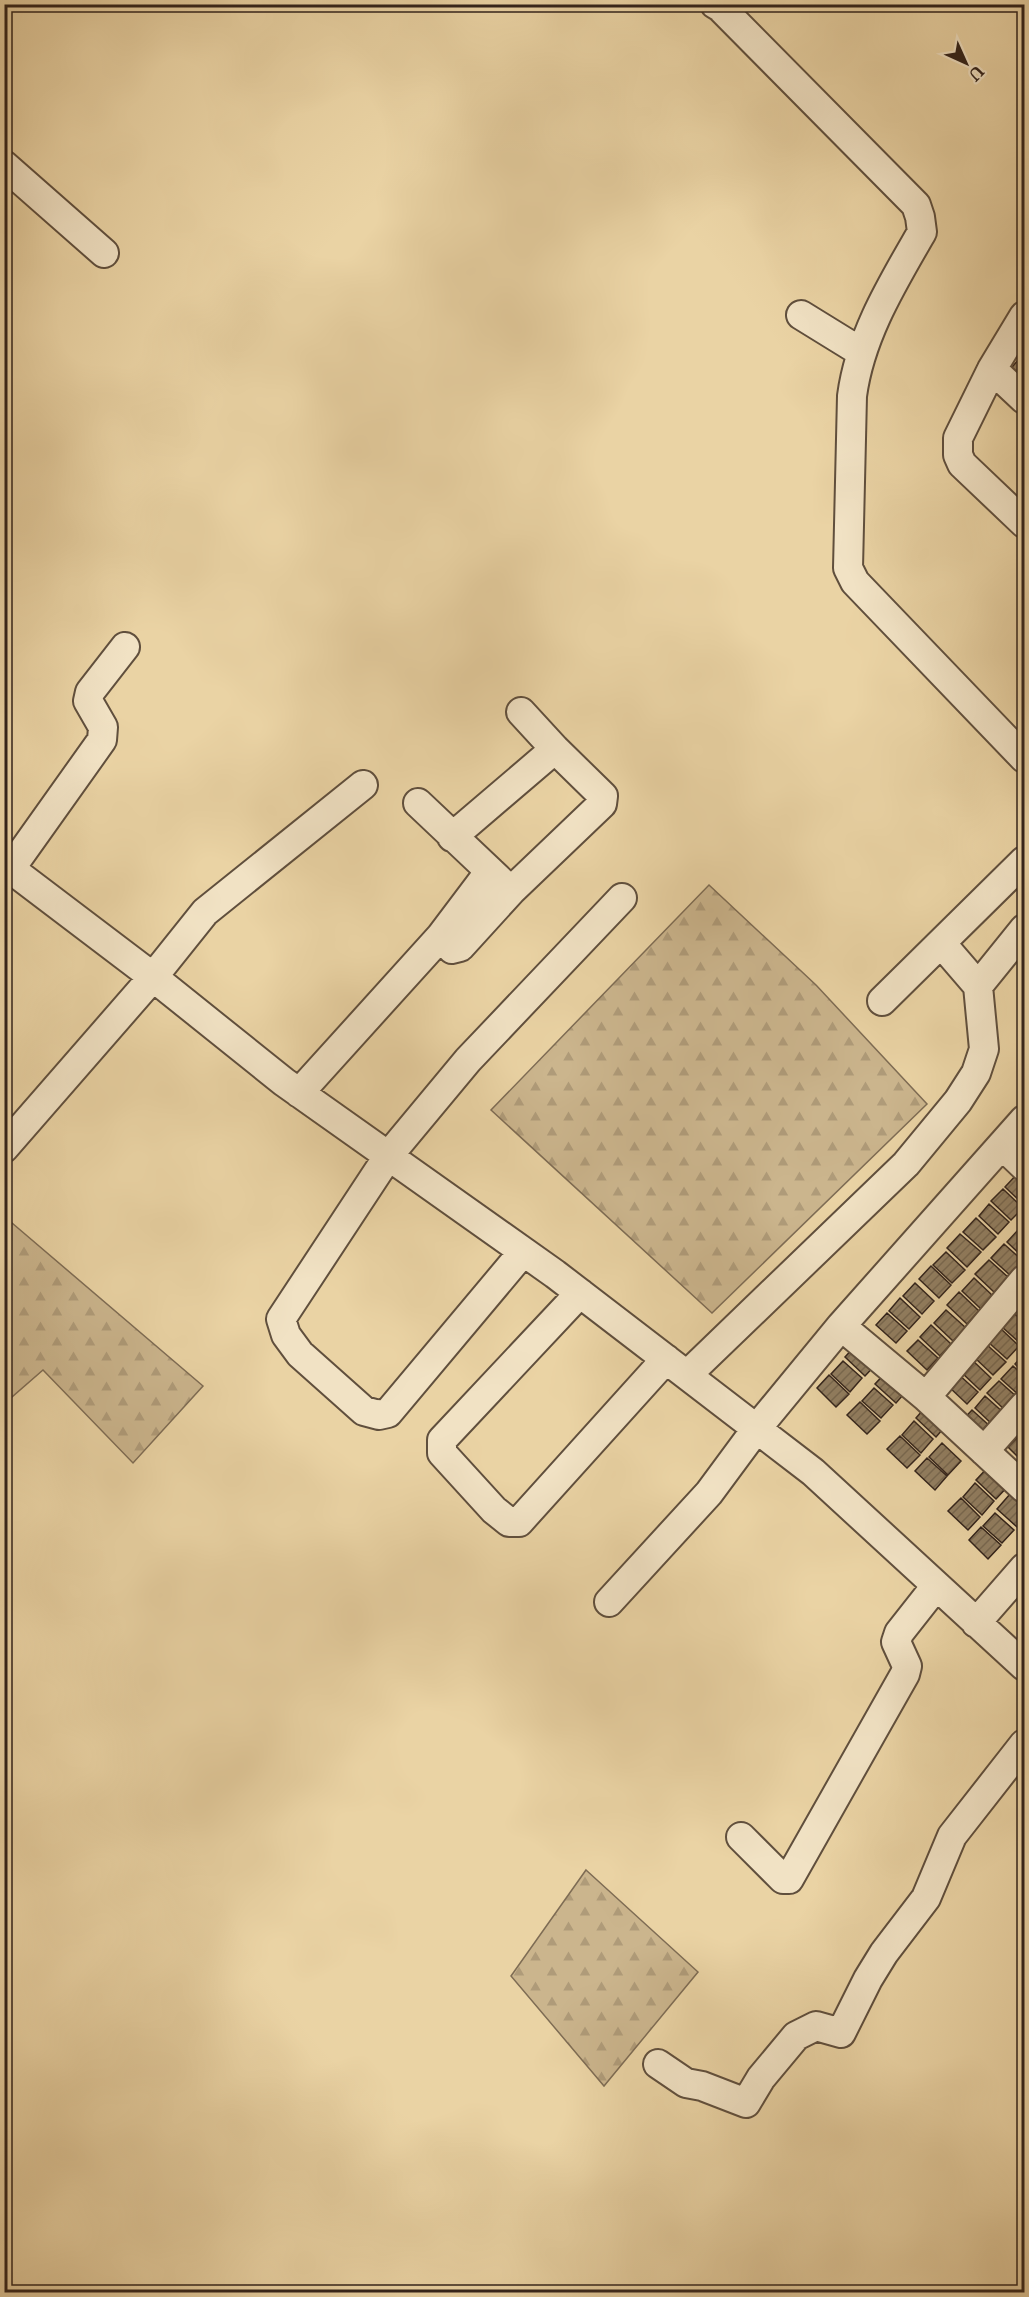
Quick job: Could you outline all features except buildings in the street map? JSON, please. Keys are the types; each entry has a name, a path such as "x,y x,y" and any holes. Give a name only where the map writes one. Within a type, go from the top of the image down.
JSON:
{"street":[{"path":"715,4 916,205 922,232 887,296 855,370 852,396 848,568 851,576 1024,758"},
{"path":"4,165 104,253"},
{"path":"801,315 861,352"},
{"path":"1024,316 992,369 958,438 958,455 962,464 1024,523"},
{"path":"992,369 1024,399"},
{"path":"124,647 90,692 88,701 103,727 102,740 8,866 299,1092 580,1293 813,1472 1024,1666"},
{"path":"441,936 452,949 460,947 511,891 604,800 603,796 521,712"},
{"path":"452,837 555,749"},
{"path":"4,1148 153,977 206,912 363,785"},
{"path":"418,803 511,891"},
{"path":"882,1001 1024,861"},
{"path":"299,1092 441,936 490,872"},
{"path":"523,1252 388,1413 379,1415 364,1411 300,1354 286,1335 281,1319 389,1155 468,1060 622,898"},
{"path":"978,986 1024,929"},
{"path":"580,1293 442,1440 442,1453 494,1510 509,1522 519,1522 676,1367 906,1164 958,1101 976,1073 984,1049 978,986 941,944"},
{"path":"609,1602 709,1492 757,1428 841,1326 1024,1120"},
{"path":"1003,1146 1024,1166"},
{"path":"926,1397 1024,1280"},
{"path":"841,1326 926,1397 1024,1488"},
{"path":"984,1451 1024,1406"},
{"path":"976,1623 1015,1599 1024,1568"},
{"path":"741,1837 783,1880 789,1879 905,1674 907,1666 896,1642 899,1633 936,1586"},
{"path":"658,2064 686,2083 702,2086 746,2103 761,2078 796,2036 816,2026 841,2033 884,1953 927,1898 952,1836 1024,1744"}],"green space":[{"path":"709,885 816,985 927,1104 712,1313 491,1110"},
{"path":"5,1217 203,1386 133,1463 43,1370 5,1403"},
{"path":"586,1870 698,1972 604,2086 511,1976"}]}
